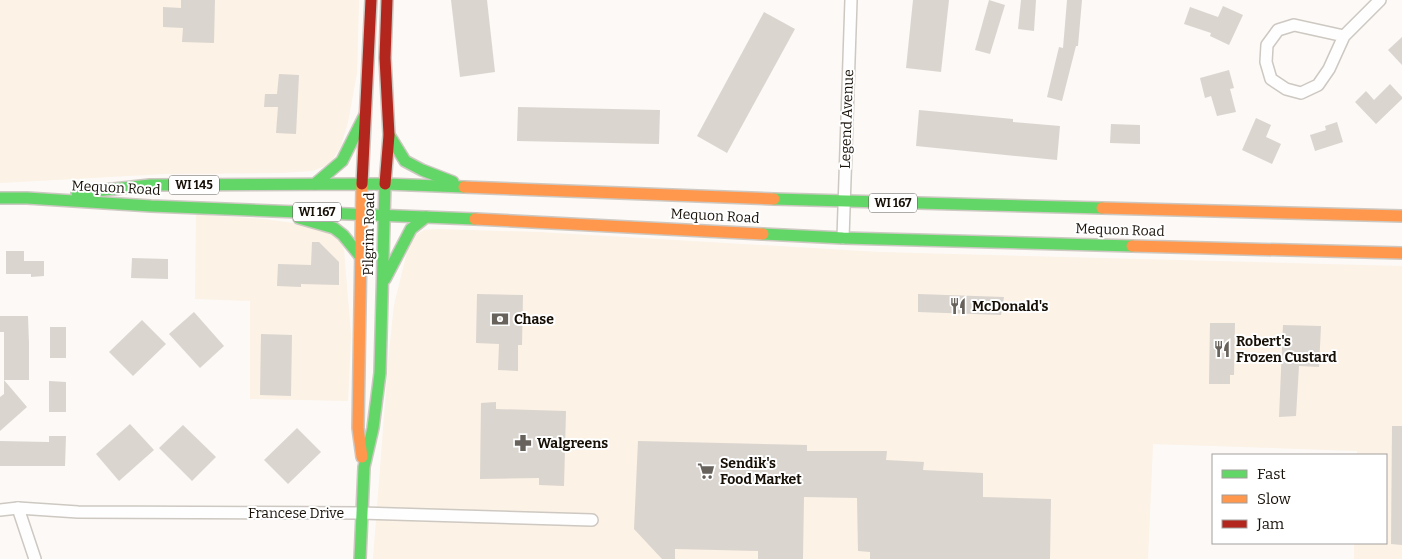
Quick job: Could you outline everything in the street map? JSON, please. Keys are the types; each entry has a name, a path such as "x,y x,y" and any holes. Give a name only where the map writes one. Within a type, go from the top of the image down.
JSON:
{"main road":[{"name":"Pilgrim Road","path":"364,467 358,428 360,213 371,0"},
{"name":"Pilgrim Road","path":"360,559 364,467 373,428 380,373 385,184 389,135 385,58 387,0"},
{"path":"315,184 342,161 365,115"},
{"path":"389,135 406,161 422,170 468,188"},
{"name":"Mequon Road","path":"27,198 150,185 385,184 844,202 1402,216"},
{"name":"Mequon Road","path":"0,198 151,206 384,214 843,238 1402,254"},
{"name":"WI 145","path":"274,210 334,228 343,235 360,256"},
{"path":"383,284 411,229 426,216"},
{"path":"359,329 381,330"}],"street":[{"name":"Legend Avenue","path":"843,238 851,0"},
{"path":"1344,36 1294,25 1278,30 1267,45 1266,62 1271,79 1286,89 1301,92 1318,85 1330,69 1344,36 1380,0"},
{"path":"18,508 35,559"},
{"name":"Francese Drive","path":"0,510 18,508 78,512 361,513 592,520"}],"shaded area":[{"path":"0,0 359,0 357,73 348,122 341,146 330,164 312,171 165,174 0,183"},
{"path":"196,214 293,223 330,233 340,241 344,250 351,335 348,401 250,399 250,301 195,299"},
{"path":"424,230 539,232 880,252 1402,266 1402,559 1354,559 1354,544 1387,544 1387,454 1357,454 1357,451 1153,444 1148,559 373,559 394,305 409,244 414,236"}],"building":[{"path":"181,0 215,0 214,43 182,42 183,28 163,27 163,7 181,8"},
{"path":"451,0 487,0 495,72 460,77"},
{"path":"913,0 949,0 941,72 906,68"},
{"path":"989,0 1005,5 990,54 975,50"},
{"path":"1021,0 1036,0 1034,31 1018,29"},
{"path":"1067,0 1082,0 1078,46 1076,46 1062,101 1047,97 1059,47 1063,48"},
{"path":"1223,6 1243,15 1229,45 1210,36 1211,33 1184,24 1190,7 1218,17"},
{"path":"764,12 795,29 727,153 697,136"},
{"path":"1402,37 1402,65 1388,50"},
{"path":"1229,70 1234,88 1230,89 1236,112 1217,116 1211,96 1205,98 1200,78"},
{"path":"279,74 299,75 296,134 276,133 278,107 264,107 265,94 277,94"},
{"path":"1390,84 1402,99 1376,124 1355,102 1366,91 1374,100"},
{"path":"518,107 660,110 659,144 517,141"},
{"path":"919,110 1013,119 1013,122 1060,126 1057,160 916,146"},
{"path":"1256,118 1271,125 1266,137 1281,144 1272,164 1242,150"},
{"path":"1337,122 1343,142 1315,151 1310,135 1326,130 1325,126"},
{"path":"1111,124 1140,125 1140,144 1110,143"},
{"path":"312,242 319,242 339,262 339,285 301,284 301,287 277,286 278,264 311,265"},
{"path":"6,251 24,251 24,261 44,261 44,276 31,277 31,274 6,274"},
{"path":"132,258 168,259 168,279 131,278"},
{"name":"Chase","path":"477,294 523,295 522,345 518,345 518,371 498,370 499,344 476,343"},
{"path":"918,294 1004,297 1001,315 918,312"},
{"path":"194,312 224,346 200,368 169,334"},
{"path":"0,316 28,316 29,380 4,380 4,332 0,332"},
{"path":"142,320 166,344 133,376 109,352"},
{"name":"Robert's Frozen Custard","path":"1210,323 1235,323 1234,375 1230,375 1230,384 1209,384"},
{"path":"1283,325 1321,326 1319,367 1299,366 1296,416 1279,417"},
{"path":"50,327 66,327 66,358 50,358"},
{"path":"261,334 292,335 291,396 260,395"},
{"path":"4,380 27,407 0,431 0,397 4,394"},
{"path":"49,381 66,382 66,412 49,412"},
{"name":"Walgreens","path":"496,402 496,409 566,411 564,486 539,485 539,478 480,479 481,403"},
{"path":"130,424 154,450 119,481 96,454"},
{"path":"183,425 216,457 192,481 159,448"},
{"path":"1392,426 1402,426 1402,545 1391,544"},
{"path":"297,428 321,452 288,484 264,460"},
{"path":"49,436 66,436 65,466 0,466 0,441 49,442"},
{"path":"638,441 807,445 807,451 887,451 886,460 924,462 923,470 983,473 983,497 1051,499 1050,559 870,559 870,552 858,551 857,498 804,497 803,559 758,559 758,551 675,549 675,559 662,559 634,529"}],"traffic: fast":[{"path":"315,184 342,161 365,115"},
{"path":"389,135 405,161 453,182"},
{"path":"77,193 150,185 385,184 464,187"},
{"path":"360,559 364,467 373,428 380,373 385,184"},
{"path":"0,198 475,219"},
{"path":"774,199 1102,208"},
{"path":"385,279 411,229 426,217"},
{"path":"299,218 334,228 343,235 360,256"},
{"path":"763,234 1132,246"}],"traffic: slow":[{"path":"362,184 358,428 362,457"},
{"path":"464,187 774,199"},
{"path":"1102,208 1402,216"},
{"path":"475,219 763,234"},
{"path":"1132,246 1402,253"}],"traffic: jam":[{"path":"362,184 371,0"},
{"path":"385,184 389,135 385,58 387,0"}],"place":[{"name":"McDonald's","path":"958,306"},
{"name":"Chase","path":"500,319"},
{"name":"Robert's Frozen Custard","path":"1222,349"},
{"name":"Walgreens","path":"523,443"},
{"name":"Sendik's Food Market","path":"706,471"}]}
